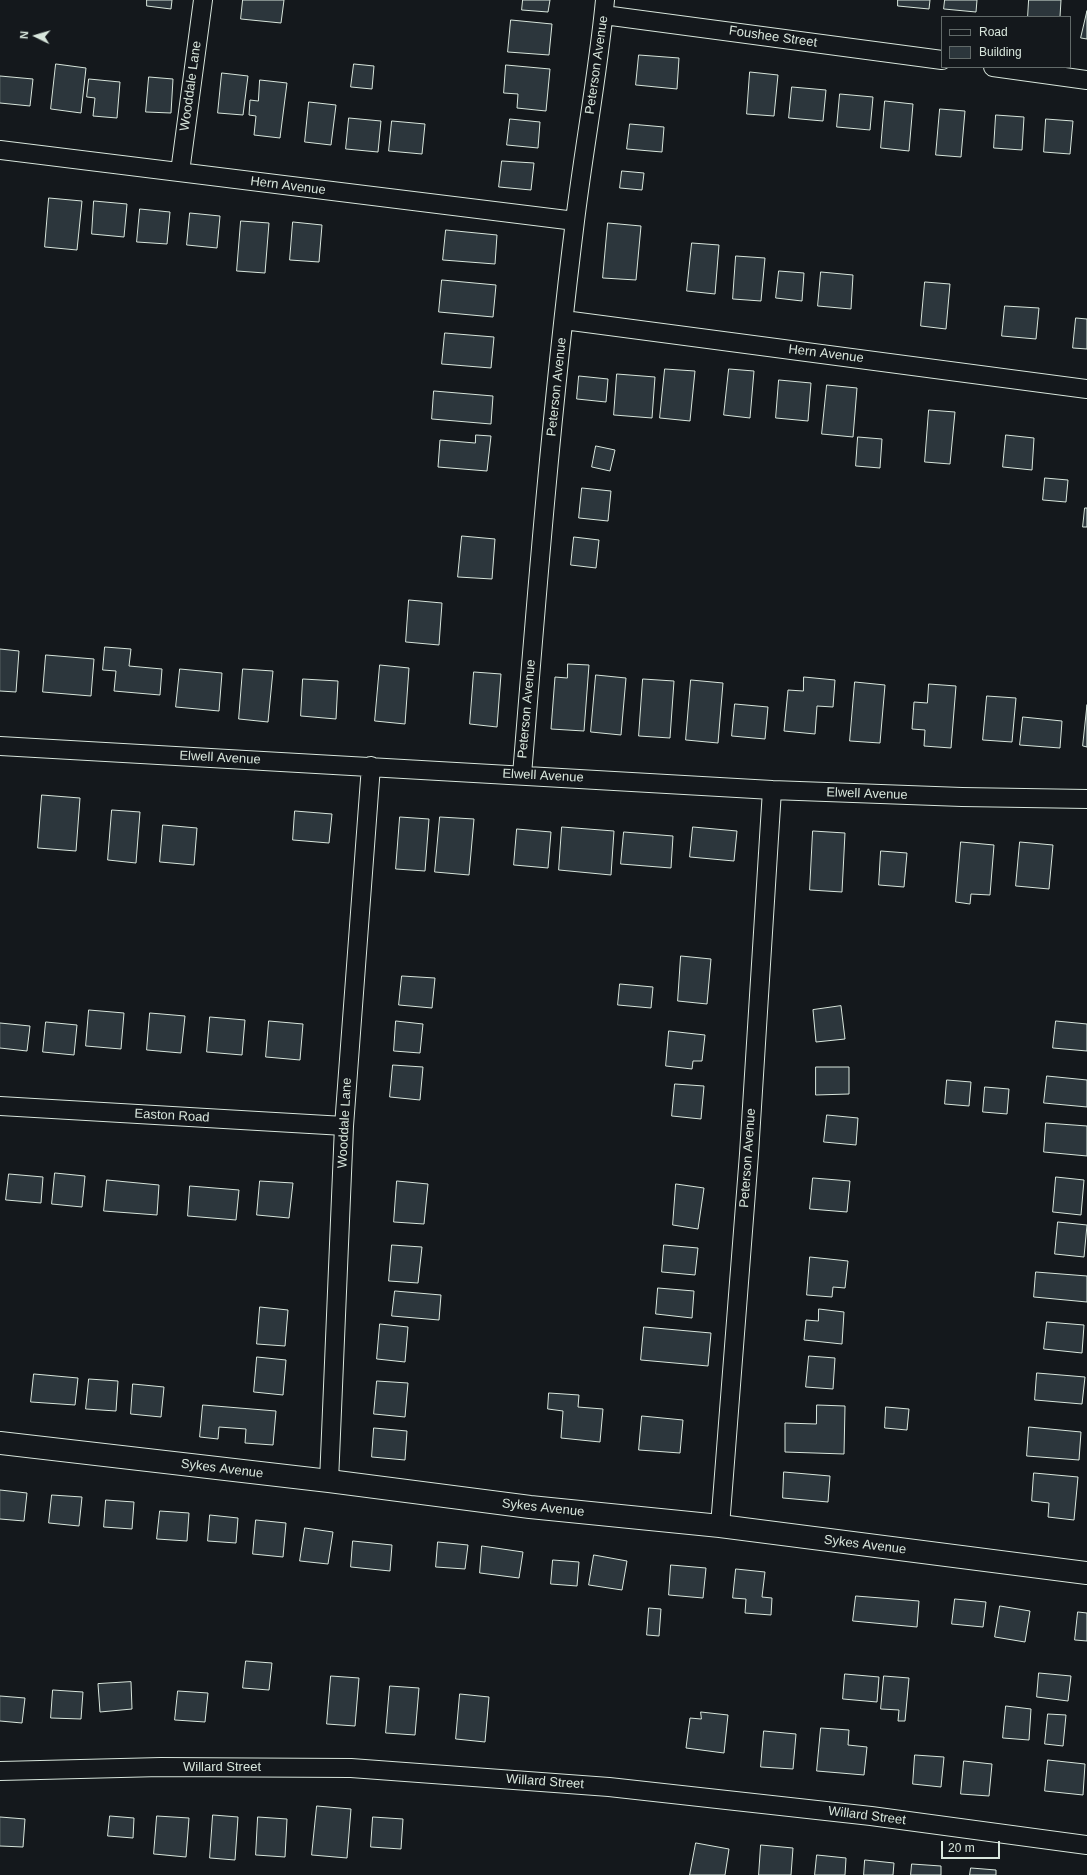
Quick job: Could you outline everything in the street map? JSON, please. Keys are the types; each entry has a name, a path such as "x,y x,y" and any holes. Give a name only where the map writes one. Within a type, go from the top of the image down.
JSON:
{"street":[{"name":"Wooddale Lane","path":"180,172 202,0"},
{"name":"Foushee Street","path":"605,7 941,60"},
{"name":"Peterson Avenue","path":"522,775 535,607 564,320 575,222 605,7"},
{"path":"1000,68 1087,80"},
{"name":"Hern Avenue","path":"0,150 575,222"},
{"name":"Hern Avenue","path":"564,320 1087,388"},
{"name":"Elwell Avenue","path":"0,746 772,790 962,797 1087,799"},
{"name":"Wooddale Lane","path":"329,1481 344,1126 371,766"},
{"name":"Peterson Avenue","path":"720,1526 749,1154 772,790"},
{"name":"Easton Road","path":"0,1106 344,1126"},
{"name":"Sykes Avenue","path":"0,1443 329,1481 530,1507 720,1526 1087,1573"},
{"name":"Willard Street","path":"0,1771 161,1767 359,1769 610,1786 871,1816 1087,1845"}],"building":[{"path":"147,0 172,0 171,9 147,6"},
{"path":"243,0 284,0 281,23 241,19"},
{"path":"523,0 550,0 548,12 522,10"},
{"path":"898,0 930,0 929,9 898,6"},
{"path":"945,0 977,0 976,12 944,9"},
{"path":"1029,0 1061,0 1060,16 1028,16"},
{"path":"1087,11 1087,39 1081,38"},
{"path":"511,20 552,24 549,55 508,52"},
{"path":"639,55 679,58 677,89 636,85"},
{"path":"56,64 86,68 81,113 51,109"},
{"path":"354,64 374,66 372,89 351,87"},
{"path":"506,65 550,69 546,111 517,108 518,94 504,93"},
{"path":"750,72 778,75 774,116 747,114"},
{"path":"222,73 248,76 243,115 218,113"},
{"path":"0,76 33,79 30,106 0,103"},
{"path":"149,77 173,79 171,113 146,112"},
{"path":"89,79 120,82 117,118 93,116 95,98 87,97"},
{"path":"260,80 287,83 280,138 254,135 256,116 249,115 250,100 258,101"},
{"path":"792,87 826,90 823,121 789,118"},
{"path":"840,94 873,97 870,130 837,127"},
{"path":"885,101 913,104 909,151 881,148"},
{"path":"309,102 336,105 331,145 305,142"},
{"path":"940,109 965,111 961,157 936,155"},
{"path":"996,115 1024,117 1022,150 994,148"},
{"path":"349,118 381,121 378,152 346,149"},
{"path":"510,119 540,122 538,148 507,145"},
{"path":"1046,119 1073,121 1070,154 1044,152"},
{"path":"392,121 425,124 422,154 389,151"},
{"path":"630,124 664,127 662,152 627,149"},
{"path":"502,161 534,163 531,190 499,187"},
{"path":"622,171 644,173 642,190 620,188"},
{"path":"49,198 82,201 77,250 45,247"},
{"path":"94,201 127,204 124,237 92,234"},
{"path":"140,209 170,212 167,244 137,242"},
{"path":"190,213 220,216 217,248 187,245"},
{"path":"241,221 269,223 265,273 237,271"},
{"path":"293,222 322,225 319,262 290,260"},
{"path":"608,223 641,226 636,280 603,278"},
{"path":"446,230 497,235 495,264 443,260"},
{"path":"692,243 719,245 715,294 687,291"},
{"path":"736,256 765,258 761,301 733,299"},
{"path":"779,271 804,273 802,301 776,298"},
{"path":"821,272 853,275 851,309 818,306"},
{"path":"442,280 496,285 493,317 439,312"},
{"path":"925,282 950,284 946,329 921,326"},
{"path":"1005,306 1039,308 1036,339 1002,336"},
{"path":"1076,318 1087,319 1087,349 1073,348"},
{"path":"445,333 494,337 491,368 442,364"},
{"path":"665,369 695,371 690,421 660,418"},
{"path":"729,369 754,371 750,418 724,415"},
{"path":"617,374 655,377 652,418 614,415"},
{"path":"579,376 608,379 606,402 577,399"},
{"path":"779,380 811,383 808,421 776,418"},
{"path":"827,385 857,388 853,437 822,434"},
{"path":"434,391 493,396 491,424 432,419"},
{"path":"929,410 955,412 950,464 925,462"},
{"path":"476,435 491,436 487,471 438,467 440,440 475,443"},
{"path":"1006,435 1034,438 1032,470 1003,467"},
{"path":"858,437 882,439 880,468 856,466"},
{"path":"596,446 615,450 610,471 592,467"},
{"path":"1045,478 1068,480 1066,502 1043,500"},
{"path":"582,488 611,491 608,521 579,518"},
{"path":"1085,508 1087,508 1087,527 1083,527"},
{"path":"462,536 495,539 492,579 458,577"},
{"path":"574,537 599,540 596,568 571,565"},
{"path":"409,600 442,603 439,645 406,642"},
{"path":"105,647 131,649 129,666 162,669 160,695 114,691 116,671 103,670"},
{"path":"0,649 19,651 16,692 0,691"},
{"path":"46,655 94,659 91,696 43,692"},
{"path":"568,664 589,665 584,731 551,729 555,677 567,678"},
{"path":"380,665 409,668 405,724 375,721"},
{"path":"180,669 222,673 219,711 176,707"},
{"path":"243,669 273,671 268,722 239,719"},
{"path":"474,672 501,674 497,727 470,724"},
{"path":"596,675 626,678 621,735 591,732"},
{"path":"804,677 835,680 833,707 817,706 815,734 784,731 788,690 803,691"},
{"path":"303,679 338,681 336,719 301,716"},
{"path":"643,679 674,681 670,738 639,736"},
{"path":"691,680 723,683 718,743 686,740"},
{"path":"855,682 885,685 880,743 850,741"},
{"path":"929,684 956,686 951,748 924,746 925,730 912,729 914,702 927,703"},
{"path":"987,696 1016,698 1012,742 983,740"},
{"path":"735,704 768,707 765,739 732,736"},
{"path":"1087,705 1087,747 1083,746"},
{"path":"1023,717 1062,721 1060,748 1020,745"},
{"path":"42,795 80,798 76,851 38,848"},
{"path":"112,810 140,812 136,863 108,860"},
{"path":"295,811 332,814 329,843 293,840"},
{"path":"400,817 429,819 425,871 396,869"},
{"path":"440,817 474,819 469,875 435,872"},
{"path":"163,825 197,828 194,865 160,862"},
{"path":"562,827 614,831 611,875 559,870"},
{"path":"693,827 737,831 734,861 690,857"},
{"path":"517,829 551,832 548,868 514,865"},
{"path":"813,831 845,833 842,892 810,890"},
{"path":"624,832 673,836 671,868 621,864"},
{"path":"961,842 994,845 990,895 971,894 970,904 956,902"},
{"path":"1020,842 1053,845 1049,889 1016,886"},
{"path":"881,851 907,853 904,887 879,885"},
{"path":"681,956 711,959 707,1004 678,1001"},
{"path":"402,976 435,978 432,1008 399,1005"},
{"path":"620,984 653,987 651,1008 618,1005"},
{"path":"841,1006 845,1039 816,1042 813,1010"},
{"path":"89,1010 124,1013 121,1049 86,1046"},
{"path":"150,1013 185,1016 181,1053 147,1050"},
{"path":"210,1017 245,1020 242,1055 207,1052"},
{"path":"269,1021 303,1024 300,1060 266,1057"},
{"path":"396,1021 423,1024 420,1053 394,1051"},
{"path":"1056,1021 1087,1024 1087,1051 1053,1048"},
{"path":"46,1022 77,1025 74,1055 43,1052"},
{"path":"0,1023 30,1026 27,1051 0,1048"},
{"path":"669,1031 705,1035 702,1061 693,1061 692,1069 666,1066"},
{"path":"393,1065 423,1067 420,1100 390,1097"},
{"path":"816,1067 849,1067 849,1094 816,1095"},
{"path":"1047,1076 1087,1080 1087,1107 1044,1103"},
{"path":"947,1080 971,1082 969,1106 945,1104"},
{"path":"675,1084 704,1086 701,1119 672,1116"},
{"path":"985,1087 1009,1089 1007,1114 983,1112"},
{"path":"827,1115 858,1118 856,1145 824,1142"},
{"path":"1046,1123 1087,1126 1087,1156 1044,1152"},
{"path":"55,1173 85,1176 82,1207 52,1204"},
{"path":"9,1174 43,1177 41,1203 6,1200"},
{"path":"1056,1177 1084,1180 1081,1215 1053,1212"},
{"path":"813,1178 850,1181 847,1212 810,1209"},
{"path":"107,1180 159,1185 157,1215 104,1211"},
{"path":"260,1181 293,1183 289,1218 257,1215"},
{"path":"397,1181 428,1184 424,1224 394,1222"},
{"path":"676,1184 704,1188 698,1229 673,1225"},
{"path":"190,1186 239,1190 236,1220 188,1216"},
{"path":"1058,1222 1087,1225 1084,1257 1055,1254"},
{"path":"392,1245 422,1247 418,1283 389,1281"},
{"path":"664,1245 698,1248 695,1275 662,1272"},
{"path":"810,1257 848,1261 845,1288 833,1287 832,1297 807,1295"},
{"path":"1036,1272 1087,1276 1087,1302 1034,1297"},
{"path":"658,1288 694,1291 692,1318 656,1314"},
{"path":"395,1291 441,1295 439,1320 392,1316"},
{"path":"260,1307 288,1310 285,1346 257,1344"},
{"path":"819,1309 844,1312 842,1344 804,1340 806,1320 818,1321"},
{"path":"1047,1322 1084,1325 1082,1353 1044,1349"},
{"path":"380,1324 408,1327 405,1362 377,1359"},
{"path":"644,1327 711,1333 708,1366 641,1360"},
{"path":"809,1356 835,1358 833,1389 806,1387"},
{"path":"257,1357 286,1360 283,1395 254,1392"},
{"path":"1037,1373 1085,1377 1082,1404 1035,1400"},
{"path":"34,1374 78,1378 75,1405 31,1402"},
{"path":"89,1379 118,1381 116,1411 86,1409"},
{"path":"377,1381 408,1383 405,1417 374,1414"},
{"path":"133,1384 164,1387 161,1417 131,1414"},
{"path":"549,1393 579,1395 578,1407 603,1409 600,1442 561,1438 563,1411 548,1409"},
{"path":"203,1405 276,1411 273,1445 245,1443 246,1429 219,1427 218,1439 200,1437"},
{"path":"817,1405 845,1406 844,1454 785,1452 785,1423 816,1424"},
{"path":"886,1407 909,1409 907,1430 885,1428"},
{"path":"642,1416 683,1420 680,1453 639,1450"},
{"path":"1029,1427 1081,1432 1079,1460 1027,1456"},
{"path":"374,1428 407,1431 405,1460 372,1457"},
{"path":"784,1472 830,1476 828,1502 783,1498"},
{"path":"1034,1473 1078,1477 1074,1520 1048,1517 1049,1503 1032,1501"},
{"path":"0,1490 27,1493 24,1521 0,1519"},
{"path":"52,1495 82,1497 79,1526 49,1523"},
{"path":"106,1500 134,1502 132,1529 104,1527"},
{"path":"160,1511 189,1513 187,1541 157,1539"},
{"path":"210,1515 238,1518 236,1543 208,1541"},
{"path":"256,1520 286,1523 283,1557 253,1554"},
{"path":"305,1528 333,1532 328,1564 300,1561"},
{"path":"353,1541 392,1545 390,1571 351,1567"},
{"path":"438,1542 468,1545 465,1569 436,1567"},
{"path":"482,1546 523,1552 519,1578 480,1573"},
{"path":"594,1555 627,1561 622,1590 589,1585"},
{"path":"553,1560 579,1562 577,1586 551,1584"},
{"path":"671,1565 706,1568 703,1598 669,1595"},
{"path":"736,1569 765,1572 762,1597 772,1598 771,1615 745,1613 746,1599 733,1598"},
{"path":"856,1596 919,1601 917,1627 853,1621"},
{"path":"955,1599 986,1602 983,1627 952,1624"},
{"path":"1000,1606 1030,1611 1025,1642 995,1637"},
{"path":"649,1608 661,1609 659,1636 647,1635"},
{"path":"1078,1612 1087,1613 1087,1641 1075,1640"},
{"path":"246,1661 272,1663 269,1690 243,1688"},
{"path":"1039,1673 1071,1676 1068,1701 1037,1697"},
{"path":"845,1674 879,1677 877,1702 843,1699"},
{"path":"331,1676 359,1678 355,1726 327,1724"},
{"path":"884,1676 909,1678 905,1721 898,1721 899,1710 881,1709"},
{"path":"131,1682 132,1709 100,1712 98,1684"},
{"path":"390,1686 419,1688 415,1735 386,1733"},
{"path":"53,1690 83,1692 81,1719 51,1718"},
{"path":"178,1691 208,1693 205,1722 175,1720"},
{"path":"460,1694 489,1697 485,1742 456,1739"},
{"path":"0,1696 25,1698 22,1723 0,1721"},
{"path":"1006,1706 1031,1709 1029,1740 1003,1738"},
{"path":"701,1712 728,1715 724,1753 686,1748 690,1718 701,1719"},
{"path":"1048,1714 1066,1715 1063,1746 1045,1744"},
{"path":"821,1728 849,1730 848,1745 867,1747 864,1775 817,1771"},
{"path":"764,1731 796,1734 793,1769 761,1767"},
{"path":"915,1755 944,1757 941,1787 913,1784"},
{"path":"1048,1760 1085,1764 1083,1795 1045,1791"},
{"path":"964,1761 992,1764 989,1796 961,1794"},
{"path":"317,1806 351,1809 347,1858 312,1855"},
{"path":"213,1815 238,1817 235,1860 210,1858"},
{"path":"110,1816 134,1818 133,1838 108,1836"},
{"path":"157,1816 189,1818 186,1857 154,1854"},
{"path":"0,1817 25,1819 23,1847 0,1846"},
{"path":"258,1817 287,1819 285,1857 256,1855"},
{"path":"373,1817 403,1819 401,1849 371,1847"},
{"path":"696,1843 729,1849 725,1875 690,1875"},
{"path":"761,1845 793,1848 791,1875 759,1875"},
{"path":"817,1855 846,1858 845,1875 815,1875"},
{"path":"865,1860 894,1863 893,1875 864,1875"},
{"path":"912,1864 941,1866 941,1875 911,1875"},
{"path":"971,1868 996,1870 996,1875 970,1875"}]}
